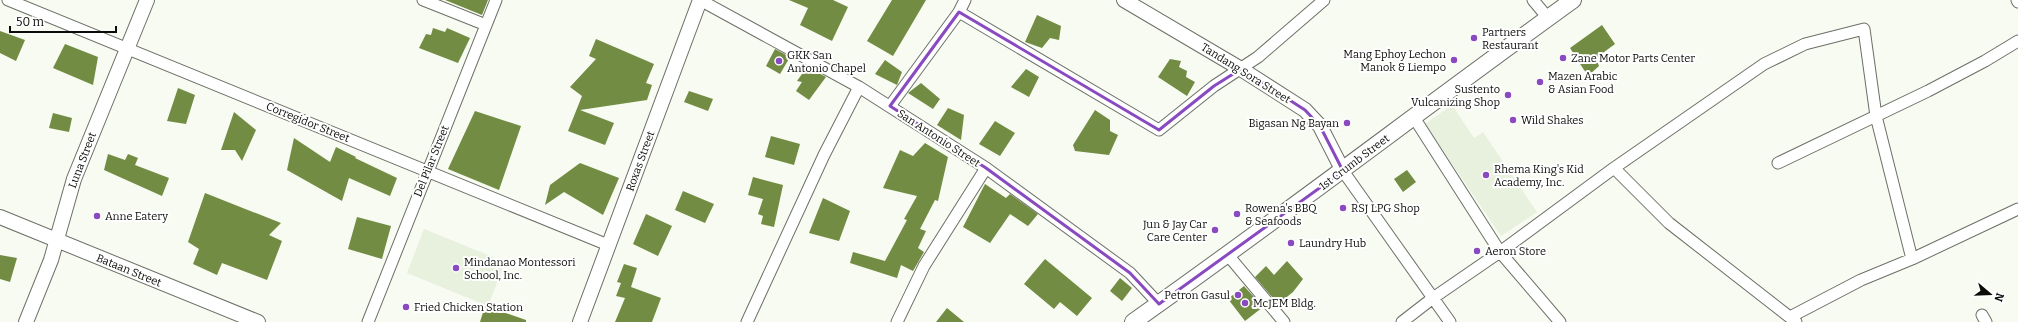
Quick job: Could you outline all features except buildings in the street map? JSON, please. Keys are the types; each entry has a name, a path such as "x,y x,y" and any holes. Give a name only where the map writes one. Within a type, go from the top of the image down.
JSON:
{"main road":[{"name":"1st Crumb Street","path":"1133,322 1344,171 1413,116 1573,0"}],"street":[{"name":"Corregidor Street","path":"8,0 428,170 608,245"},
{"name":"Luna Street","path":"26,322 57,241 74,179 147,0"},
{"path":"423,0 486,26"},
{"name":"Del Pilar Street","path":"368,322 496,0"},
{"name":"San Antonio Street","path":"700,0 859,87 986,168 1130,273 1159,304"},
{"name":"Roxas Street","path":"580,322 700,0"},
{"path":"890,106 959,12 965,0"},
{"name":"Tandang Sora Street","path":"1124,0 1241,69 1305,110 1320,126 1344,171"},
{"path":"959,12 1159,130 1214,86 1241,69 1275,43 1324,0"},
{"path":"1533,0 1548,18"},
{"path":"1402,322 1614,168 1764,64 1805,44 1864,29 1876,116 1912,259"},
{"path":"1778,163 1928,91 1985,61 2018,41"},
{"path":"747,322 824,155 859,87"},
{"path":"1413,116 1500,252 1560,322"},
{"path":"897,322 924,266 986,168"},
{"path":"1614,168 1669,223 1793,320 1860,280 1912,259 2018,209"},
{"path":"1344,171 1450,322"},
{"name":"Bataan Street","path":"0,216 57,241 258,322"},
{"path":"1227,254 1284,322"}],"highlighted area":[{"path":"959,12 1159,130 1214,86 1241,69 1305,110 1320,126 1343,171 1159,304 1130,273 986,168 890,106"}],"shaded area":[{"name":"Rhema King's Kid Academy, Inc.","path":"1452,105 1474,138 1483,132 1537,212 1501,236 1425,124"},
{"name":"Mindanao Montessori School, Inc.","path":"424,229 505,262 488,306 407,273"}],"place":[{"name":"Partners Restaurant","path":"1474,38"},
{"name":"Zane Motor Parts Center","path":"1563,58"},
{"name":"Mang Ephoy Lechon Manok & Liempo","path":"1454,60"},
{"name":"GKK San Antonio Chapel","path":"779,61"},
{"name":"Mazen Arabic & Asian Food","path":"1540,82"},
{"name":"Sustento Vulcanizing Shop","path":"1508,95"},
{"name":"Wild Shakes","path":"1513,120"},
{"name":"Bigasan Ng Bayan","path":"1347,123"},
{"name":"Rhema King's Kid Academy, Inc.","path":"1486,175"},
{"name":"RSJ LPG Shop","path":"1343,208"},
{"name":"Rowena's BBQ & Seafoods","path":"1237,214"},
{"name":"Anne Eatery","path":"97,216"},
{"name":"Jun & Jay Car Care Center","path":"1215,230"},
{"name":"Laundry Hub","path":"1291,243"},
{"name":"Aeron Store","path":"1477,251"},
{"name":"Mindanao Montessori School, Inc.","path":"456,268"},
{"name":"Petron Gasul","path":"1238,295"},
{"name":"McJEM Bldg.","path":"1245,303"},
{"name":"Fried Chicken Station","path":"406,307"}]}
